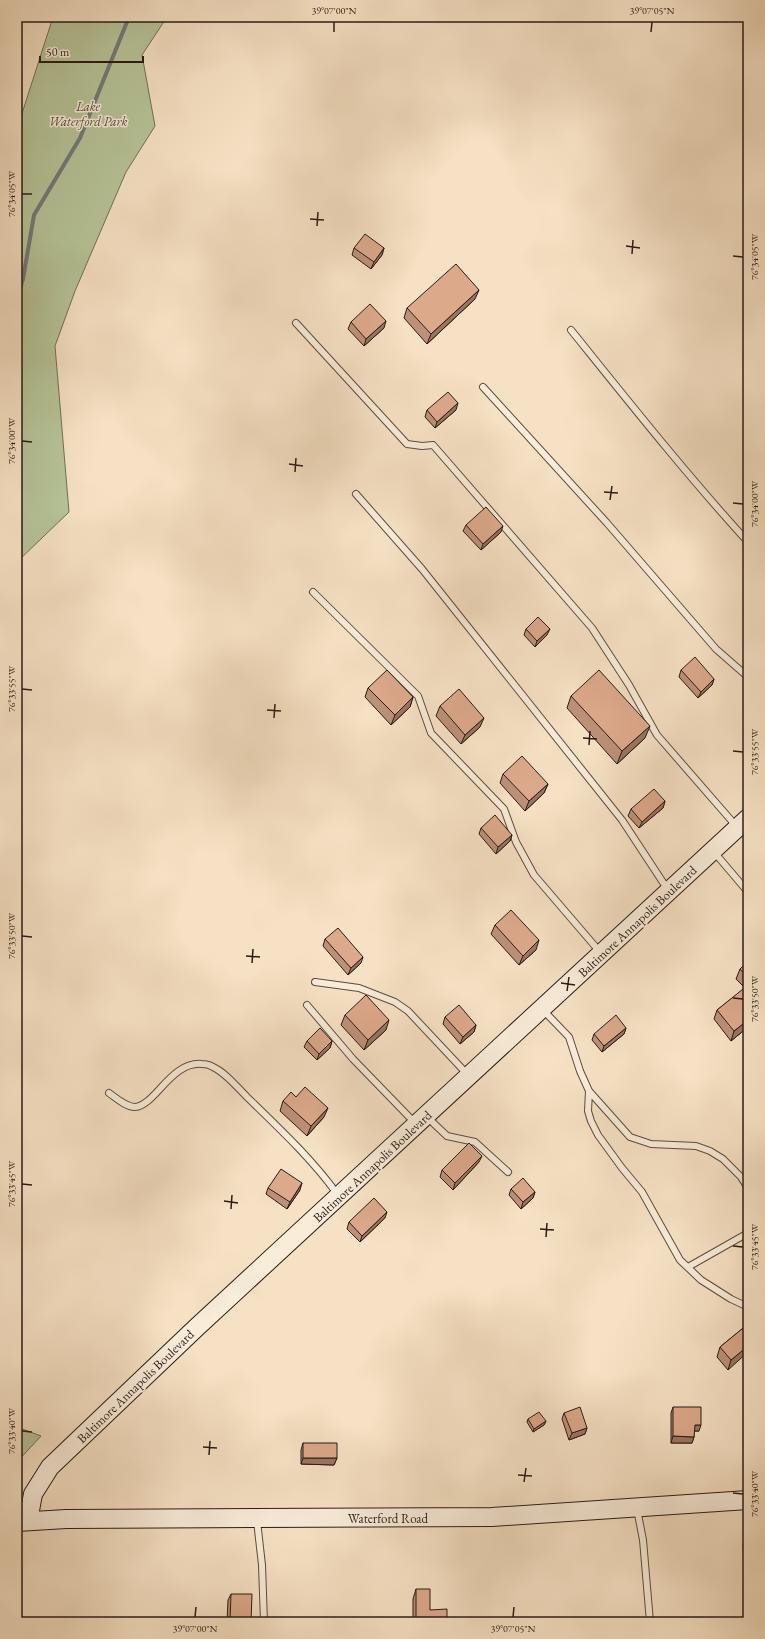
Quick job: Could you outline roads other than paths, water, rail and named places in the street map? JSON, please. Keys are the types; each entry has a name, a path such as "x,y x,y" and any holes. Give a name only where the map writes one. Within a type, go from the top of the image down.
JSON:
{"street":[{"name":"Baltimore Annapolis Boulevard","path":"22,1522 33,1494 50,1467 196,1327 745,823"},
{"name":"Waterford Road","path":"22,1522 476,1517 748,1500"}],"lane":[{"path":"296,324 406,444 433,446 438,451 592,628 629,685 657,734 745,823"},
{"path":"571,330 708,499 748,542"},
{"path":"483,387 607,522 716,649 748,677"},
{"path":"356,494 422,568 617,814 669,892"},
{"path":"313,592 418,696 431,733 504,809 516,842 534,875 601,954"},
{"path":"713,851 748,892"},
{"path":"315,982 359,988 395,1002 408,1010 469,1076"},
{"path":"307,1006 353,1059 422,1120 447,1136 474,1142 508,1172"},
{"path":"542,1009 569,1037 580,1071 589,1091 630,1138 651,1144 696,1146 710,1150 723,1159 741,1177 748,1188"},
{"path":"109,1093 128,1106 136,1107 144,1104 180,1070 189,1064 202,1064 214,1067 268,1118 324,1176 339,1196"},
{"path":"589,1091 588,1111 598,1134 622,1168 642,1192 680,1260 702,1280 748,1307"},
{"path":"688,1267 748,1233"},
{"path":"637,1508 643,1540 650,1622"},
{"path":"257,1519 262,1565 264,1622"}],"waterway":[{"path":"17,298 23,279 34,215 80,138 129,17"}],"park label":[{"name":"Lake Waterford Park","path":"88,114"}]}
